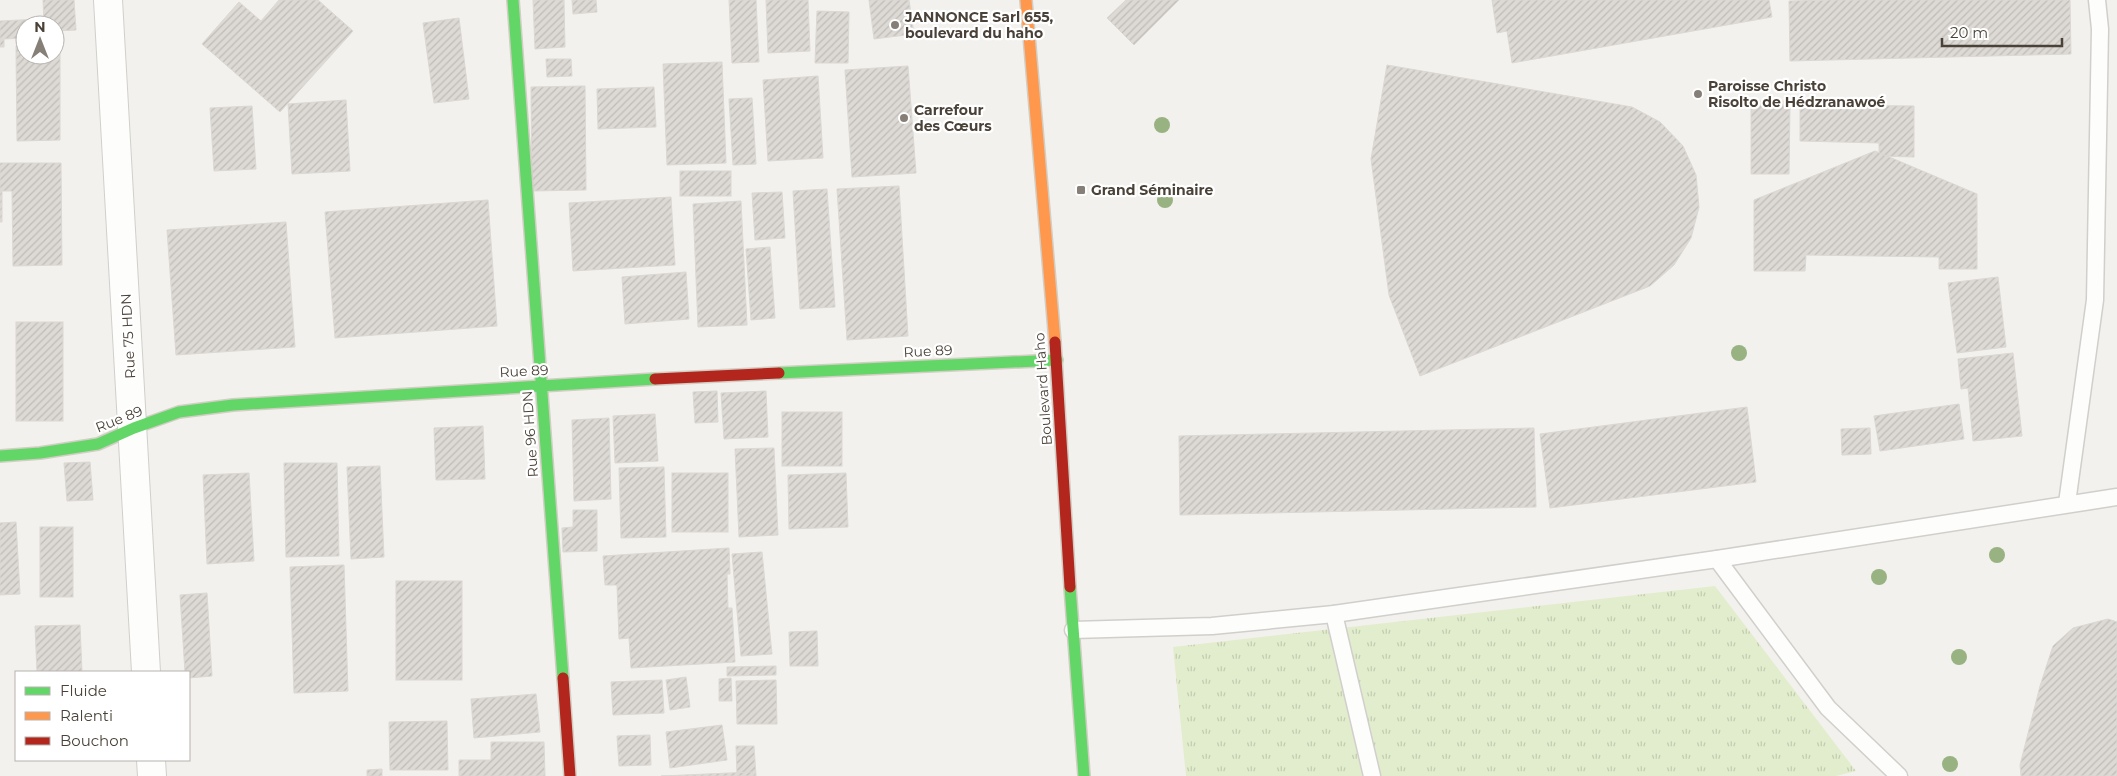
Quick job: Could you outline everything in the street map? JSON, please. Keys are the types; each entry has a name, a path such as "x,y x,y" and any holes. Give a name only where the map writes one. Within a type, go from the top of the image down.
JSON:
{"street":[{"name":"Rue 75 HDN","path":"108,0 134,428 146,671"},
{"name":"Rue 96 HDN","path":"513,0 570,776"},
{"name":"Boulevard Haho","path":"1026,0 1057,360 1073,630 1084,776"},
{"name":"Rue 89","path":"0,456 40,454 98,444 134,428 179,412 233,405 542,385 1057,360"},
{"path":"151,761 152,776"}],"lane":[{"path":"2068,503 2095,300 2100,29 2097,0"},
{"path":"1073,630 1212,626 1334,614 1717,559 2117,496"},
{"path":"1717,559 1828,708 1899,776"},
{"path":"1334,614 1372,776"}],"green space":[{"path":"1715,586 1856,771 1836,776 1186,776 1173,647"}],"building":[{"path":"43,0 74,0 76,30 65,31 65,15 44,15"},
{"path":"279,0 318,0 353,31 280,112 202,44 239,2 261,21"},
{"path":"533,0 564,0 565,47 535,49"},
{"path":"572,0 596,0 597,12 573,14"},
{"path":"729,0 756,0 759,62 732,63"},
{"path":"766,0 808,0 810,51 768,53"},
{"path":"869,0 909,0 914,34 874,39"},
{"path":"1126,0 1179,0 1134,45 1107,18"},
{"path":"1492,0 1769,0 1772,17 1512,63 1507,31 1497,33"},
{"path":"2070,0 2071,54 1790,61 1789,1"},
{"path":"817,11 849,12 848,63 815,63"},
{"path":"459,18 469,99 434,103 423,23"},
{"path":"15,20 15,38 4,39 4,47 0,47 0,21"},
{"path":"546,59 571,59 572,76 547,77"},
{"path":"722,62 726,163 667,165 663,64"},
{"path":"16,65 60,65 60,140 17,141"},
{"path":"1387,65 1632,107 1660,122 1683,146 1696,175 1699,207 1691,238 1674,265 1650,286 1420,376 1389,295 1371,159"},
{"path":"908,66 916,173 852,177 845,70"},
{"path":"818,76 823,158 768,161 763,80"},
{"path":"585,86 586,190 532,191 531,87"},
{"path":"654,87 656,127 598,129 597,89"},
{"path":"752,98 756,164 733,165 729,99"},
{"path":"346,100 350,171 292,174 288,104"},
{"path":"1751,101 1790,101 1789,174 1751,174"},
{"path":"1800,105 1914,106 1914,157 1879,156 1879,143 1800,141"},
{"path":"252,106 256,169 214,171 210,108"},
{"path":"1875,151 1977,194 1977,269 1939,269 1939,257 1806,255 1805,271 1754,271 1754,200"},
{"path":"0,163 61,163 62,265 13,266 12,191 2,191 2,222 0,222"},
{"path":"680,171 731,171 731,196 680,196"},
{"path":"899,186 908,336 847,340 837,189"},
{"path":"827,189 835,307 800,309 793,191"},
{"path":"782,192 785,238 755,240 752,193"},
{"path":"671,197 675,265 573,271 569,203"},
{"path":"488,200 497,326 335,338 325,212"},
{"path":"741,201 747,325 698,327 693,204"},
{"path":"286,222 295,347 176,355 167,230"},
{"path":"770,247 775,318 751,320 746,249"},
{"path":"686,272 689,319 625,324 622,277"},
{"path":"1998,277 2006,347 1957,353 1948,283"},
{"path":"16,322 63,322 63,421 16,421"},
{"path":"2013,353 2022,436 1973,441 1968,388 1961,389 1958,359"},
{"path":"717,391 718,422 695,423 693,392"},
{"path":"766,391 768,437 724,439 721,393"},
{"path":"1959,404 1964,439 1880,451 1874,416"},
{"path":"1747,407 1756,482 1550,508 1540,434"},
{"path":"782,412 842,412 842,466 782,466"},
{"path":"655,414 658,461 615,463 613,416"},
{"path":"609,418 611,499 574,501 572,420"},
{"path":"483,426 485,479 436,480 434,428"},
{"path":"1534,428 1536,507 1180,515 1179,436"},
{"path":"1870,428 1871,454 1842,455 1841,429"},
{"path":"774,448 778,535 739,537 735,449"},
{"path":"90,462 93,500 67,501 64,463"},
{"path":"284,463 337,463 339,556 286,557"},
{"path":"380,466 384,557 351,559 347,467"},
{"path":"664,467 666,537 621,538 619,468"},
{"path":"249,473 254,561 207,564 203,475"},
{"path":"672,473 728,473 728,532 672,532"},
{"path":"846,473 848,527 789,529 788,475"},
{"path":"573,510 597,510 597,551 563,552 562,528 573,527"},
{"path":"16,522 20,594 0,595 0,523"},
{"path":"40,527 73,527 73,597 40,597"},
{"path":"729,548 730,574 727,574 728,608 732,608 735,662 631,668 629,638 619,639 617,585 605,585 603,556"},
{"path":"762,552 772,654 741,656 732,554"},
{"path":"344,565 348,691 294,693 290,567"},
{"path":"396,581 462,581 462,680 396,680"},
{"path":"207,593 212,676 190,678 190,671 185,671 180,595"},
{"path":"2108,619 2117,622 2117,776 2021,776 2020,765 2040,686 2053,646 2073,628"},
{"path":"80,625 82,671 37,671 35,626"},
{"path":"817,631 818,666 790,666 789,632"},
{"path":"776,666 776,675 727,676 727,667"},
{"path":"686,677 690,707 670,710 666,680"},
{"path":"731,678 732,701 719,701 719,679"},
{"path":"662,680 664,713 613,715 611,682"},
{"path":"776,680 777,724 737,724 736,681"},
{"path":"536,694 540,732 474,738 471,699"},
{"path":"447,721 448,770 390,770 389,722"},
{"path":"722,725 727,760 670,768 666,732"},
{"path":"650,735 651,765 619,766 617,736"},
{"path":"491,742 544,742 545,776 459,776 459,760 491,760"},
{"path":"736,746 754,746 756,776 737,776"},
{"path":"382,769 382,776 367,776 367,770"},
{"path":"752,772 753,776 661,776"}],"traffic: fast":[{"path":"513,0 563,678"},
{"path":"779,373 1057,360"},
{"path":"0,456 40,453 98,444 134,428 179,412 233,405 655,379"},
{"path":"1070,587 1084,776"}],"traffic: slow":[{"path":"1026,0 1055,342"}],"traffic: jam":[{"path":"1055,342 1070,587"},
{"path":"655,379 779,373"},
{"path":"563,678 570,776"}],"place":[{"name":"JANNONCE Sarl 655, boulevard du haho","path":"895,25"},
{"name":"Paroisse Christo Risolto de Hédzranawoé","path":"1698,94"},
{"name":"Carrefour des Cœurs","path":"904,118"},
{"name":"Grand Séminaire","path":"1081,190"}]}
